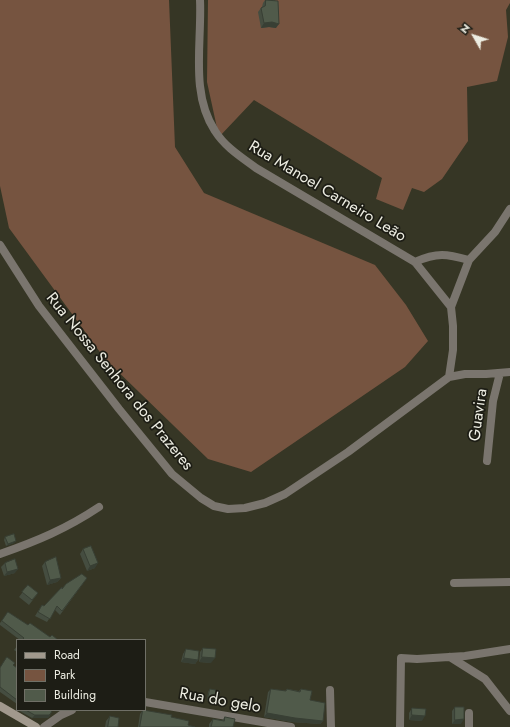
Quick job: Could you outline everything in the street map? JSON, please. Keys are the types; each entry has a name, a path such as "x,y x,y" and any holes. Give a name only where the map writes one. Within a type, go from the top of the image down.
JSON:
{"main road":[{"path":"0,706 36,727"}],"street":[{"name":"Rua Manoel Carneiro Leão","path":"200,0 200,90 205,112 216,132 232,150 256,168 415,262 451,307"},
{"path":"510,209 495,232 470,260 451,307 453,350 449,376 510,372"},
{"name":"Rua Nossa Senhora dos Prazeres","path":"0,245 39,306 128,421 172,474 201,498 214,506 228,509 244,508 265,503 285,494 348,452 449,376"},
{"path":"415,262 437,254 450,255 470,260"},
{"name":"Guavira","path":"487,461 493,401 500,373"},
{"path":"0,554 51,535 76,522 99,507"},
{"path":"454,582 510,582"},
{"path":"400,727 401,658 418,659 450,657 510,649"},
{"path":"450,657 485,679 510,711"},
{"path":"330,690 331,727"},
{"name":"Rua do gelo","path":"146,702 291,727"},
{"path":"44,727 61,715 70,711"},
{"path":"469,713 469,727"}],"green space":[{"path":"0,0 169,0 175,147 204,193 375,265 406,305 428,341 405,367 251,472 208,459 105,359 9,228 0,186"},
{"path":"208,0 510,0 506,10 508,37 497,81 467,87 468,141 442,179 424,192 412,188 403,210 376,199 382,178 254,100 219,137 207,82"}],"building":[{"path":"266,0 278,1 279,24 272,22 264,23 261,8 265,6"},
{"path":"14,534 16,541 8,544 5,537"},
{"path":"91,546 98,563 90,566 83,549"},
{"path":"56,557 61,578 50,580 45,562"},
{"path":"15,559 18,569 7,572 5,563"},
{"path":"82,574 87,578 62,611 57,606 50,619 38,612 42,605 44,606 62,587 62,589 66,584"},
{"path":"28,585 38,593 32,600 22,592"},
{"path":"8,612 28,625 30,623 50,637 52,635 57,639 23,639 24,638 2,621"},
{"path":"203,648 216,649 215,658 202,657"},
{"path":"186,649 199,651 198,660 184,658"},
{"path":"7,657 15,663 13,665 16,667 16,699 0,687 0,668"},
{"path":"210,689 220,691 218,700 208,698"},
{"path":"271,689 286,691 287,689 300,692 301,689 312,691 310,700 325,703 323,721 267,713"},
{"path":"455,707 464,707 464,719 455,720"},
{"path":"412,708 426,709 425,716 412,715"},
{"path":"28,711 52,711 49,715 35,715"},
{"path":"143,711 146,711 172,715 171,717 189,721 188,725 195,727 140,727"},
{"path":"110,716 119,718 118,727 108,727"},
{"path":"225,717 235,719 233,727 211,727 213,719 224,721"}]}
